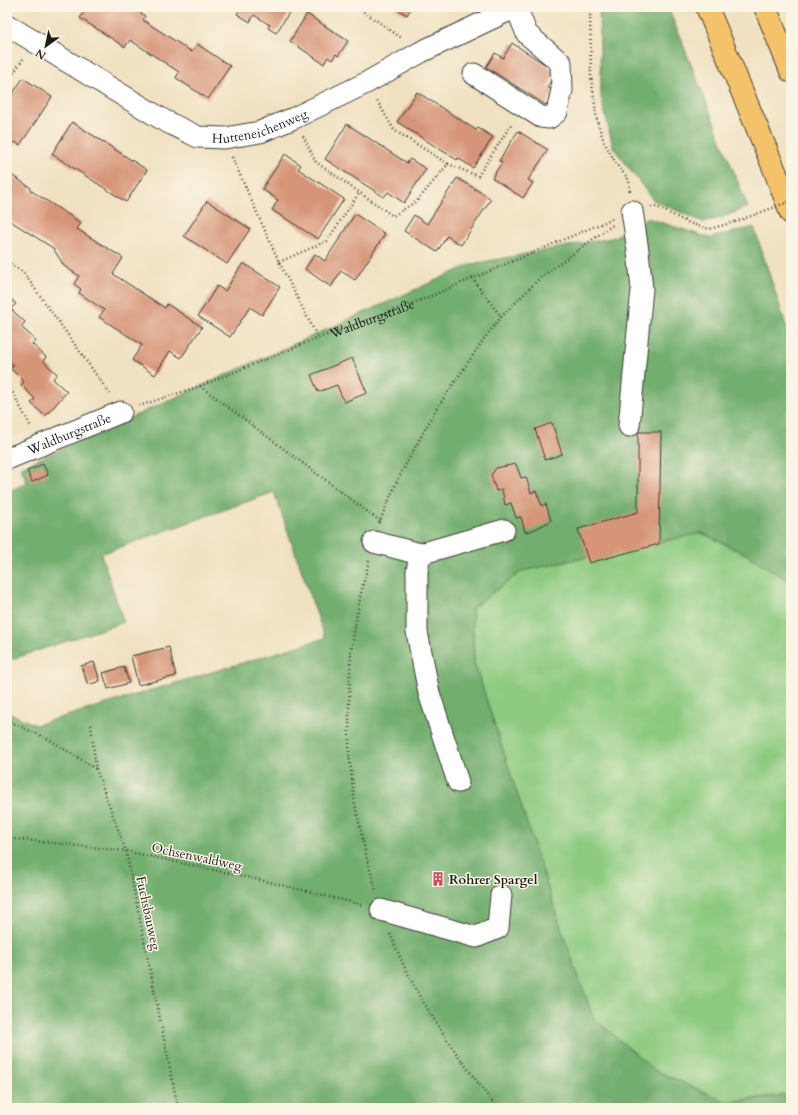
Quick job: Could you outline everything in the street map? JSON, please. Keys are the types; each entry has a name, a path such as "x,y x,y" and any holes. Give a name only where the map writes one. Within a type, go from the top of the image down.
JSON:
{"highway":[{"path":"707,7 791,213"},
{"path":"765,7 791,71"}],"street":[{"name":"Hutteneichenweg","path":"7,25 165,121 198,137 225,138 260,132 294,118 366,83 421,52 516,7"},
{"path":"474,74 541,117 549,118 557,112 562,90 561,63 527,34 516,7"},
{"path":"629,426 642,290 632,211"},
{"name":"Waldburgstraße","path":"7,459 121,412"},
{"path":"374,542 420,554 504,530"},
{"path":"420,554 417,571 417,632 429,692 458,782"},
{"path":"381,910 476,937 498,928 501,895"}],"path":[{"path":"357,7 421,52"},
{"path":"590,7 591,77 597,120 604,142 629,180 632,211"},
{"path":"7,83 33,42"},
{"path":"366,83 394,130 448,164 478,176 508,130"},
{"path":"294,118 316,162 393,216 417,201 448,164"},
{"path":"225,138 235,165 279,262 318,338"},
{"path":"279,262 326,241 359,193"},
{"name":"Waldburgstraße","path":"121,412 200,386 318,338 424,299 640,207 656,207 688,223 709,229 735,222 791,201"},
{"path":"7,262 23,272 115,400 121,412"},
{"path":"472,278 501,317"},
{"path":"7,382 40,445"},
{"path":"200,386 380,521"},
{"path":"7,720 50,740 96,769"},
{"name":"Fuchsbauweg","path":"91,725 96,769 126,851 178,1108"},
{"name":"Ochsenwaldweg","path":"7,838 126,851 269,882 381,910"}],"green space":[{"path":"599,7 668,7 748,207 721,218 703,222 653,200 613,147 601,97"},
{"path":"647,218 710,238 754,227 791,341 791,582 747,555 702,533 522,571 472,608 474,662 565,940 593,1017 654,1070 727,1102 791,1094 791,1108 7,1108 7,712 36,725 325,638 274,492 101,554 124,622 7,661 7,492 27,483 21,467 472,264 612,238"},
{"path":"702,533 747,555 791,582 791,1094 727,1102 654,1070 593,1017 565,940 474,662 472,608 522,571"}],"building":[{"path":"77,7 132,7 145,16 143,20 192,52 197,44 230,66 208,99 176,78 179,72 130,40 125,47 80,18 84,12"},
{"path":"238,7 285,7 283,9 289,13 276,33 268,28 270,25 254,15 250,22 237,14 241,8"},
{"path":"393,7 412,7 407,15"},
{"path":"307,14 348,41 338,56 336,54 332,60 328,57 324,64 290,41"},
{"path":"512,43 557,72 547,87 555,91 546,105 486,67 495,53 503,58"},
{"path":"23,78 52,97 20,145 15,142 7,155 7,102"},
{"path":"417,92 476,130 478,128 493,137 473,168 458,158 457,160 397,122"},
{"path":"72,122 147,170 126,202 52,154"},
{"path":"347,124 407,163 410,159 426,169 404,203 388,192 384,197 325,159"},
{"path":"518,131 548,150 528,180 533,183 523,198 492,178 502,162 499,161"},
{"path":"285,154 301,165 298,169 344,199 318,239 272,210 278,200 262,189"},
{"path":"7,172 31,188 30,190 81,223 77,229 123,258 113,274 165,308 167,304 202,327 181,358 170,351 155,375 132,360 142,345 99,317 104,310 79,293 81,289 74,284 79,276 64,266 53,248 7,219"},
{"path":"457,178 491,199 461,245 447,236 437,252 404,231 414,215 427,224"},
{"path":"207,201 250,229 227,264 184,236"},
{"path":"355,214 385,234 355,280 341,271 331,287 305,269 315,254 325,261"},
{"path":"243,263 280,287 262,315 250,307 230,337 198,316 217,286 225,291"},
{"path":"7,295 16,304 11,309 25,322 21,327 36,340 32,344 46,357 43,361 57,374 53,379 67,392 45,416 31,403 35,399 21,385 24,382 10,368 14,365 7,359"},
{"path":"352,358 367,393 344,402 337,385 318,392 311,375"},
{"path":"552,423 562,454 545,460 535,429"},
{"path":"638,432 661,432 659,544 589,563 578,529 638,512"},
{"path":"43,464 48,475 32,482 27,471"},
{"path":"516,464 521,478 526,477 531,493 536,491 542,506 546,504 551,521 531,531 525,532 521,517 516,518 511,503 505,505 502,489 496,491 491,475 496,468"},
{"path":"169,647 176,676 138,685 131,656"},
{"path":"94,662 100,681 88,685 81,666"},
{"path":"124,667 129,683 108,689 103,673"}],"place":[{"name":"Rohrer Spargel","path":"438,879"}]}
